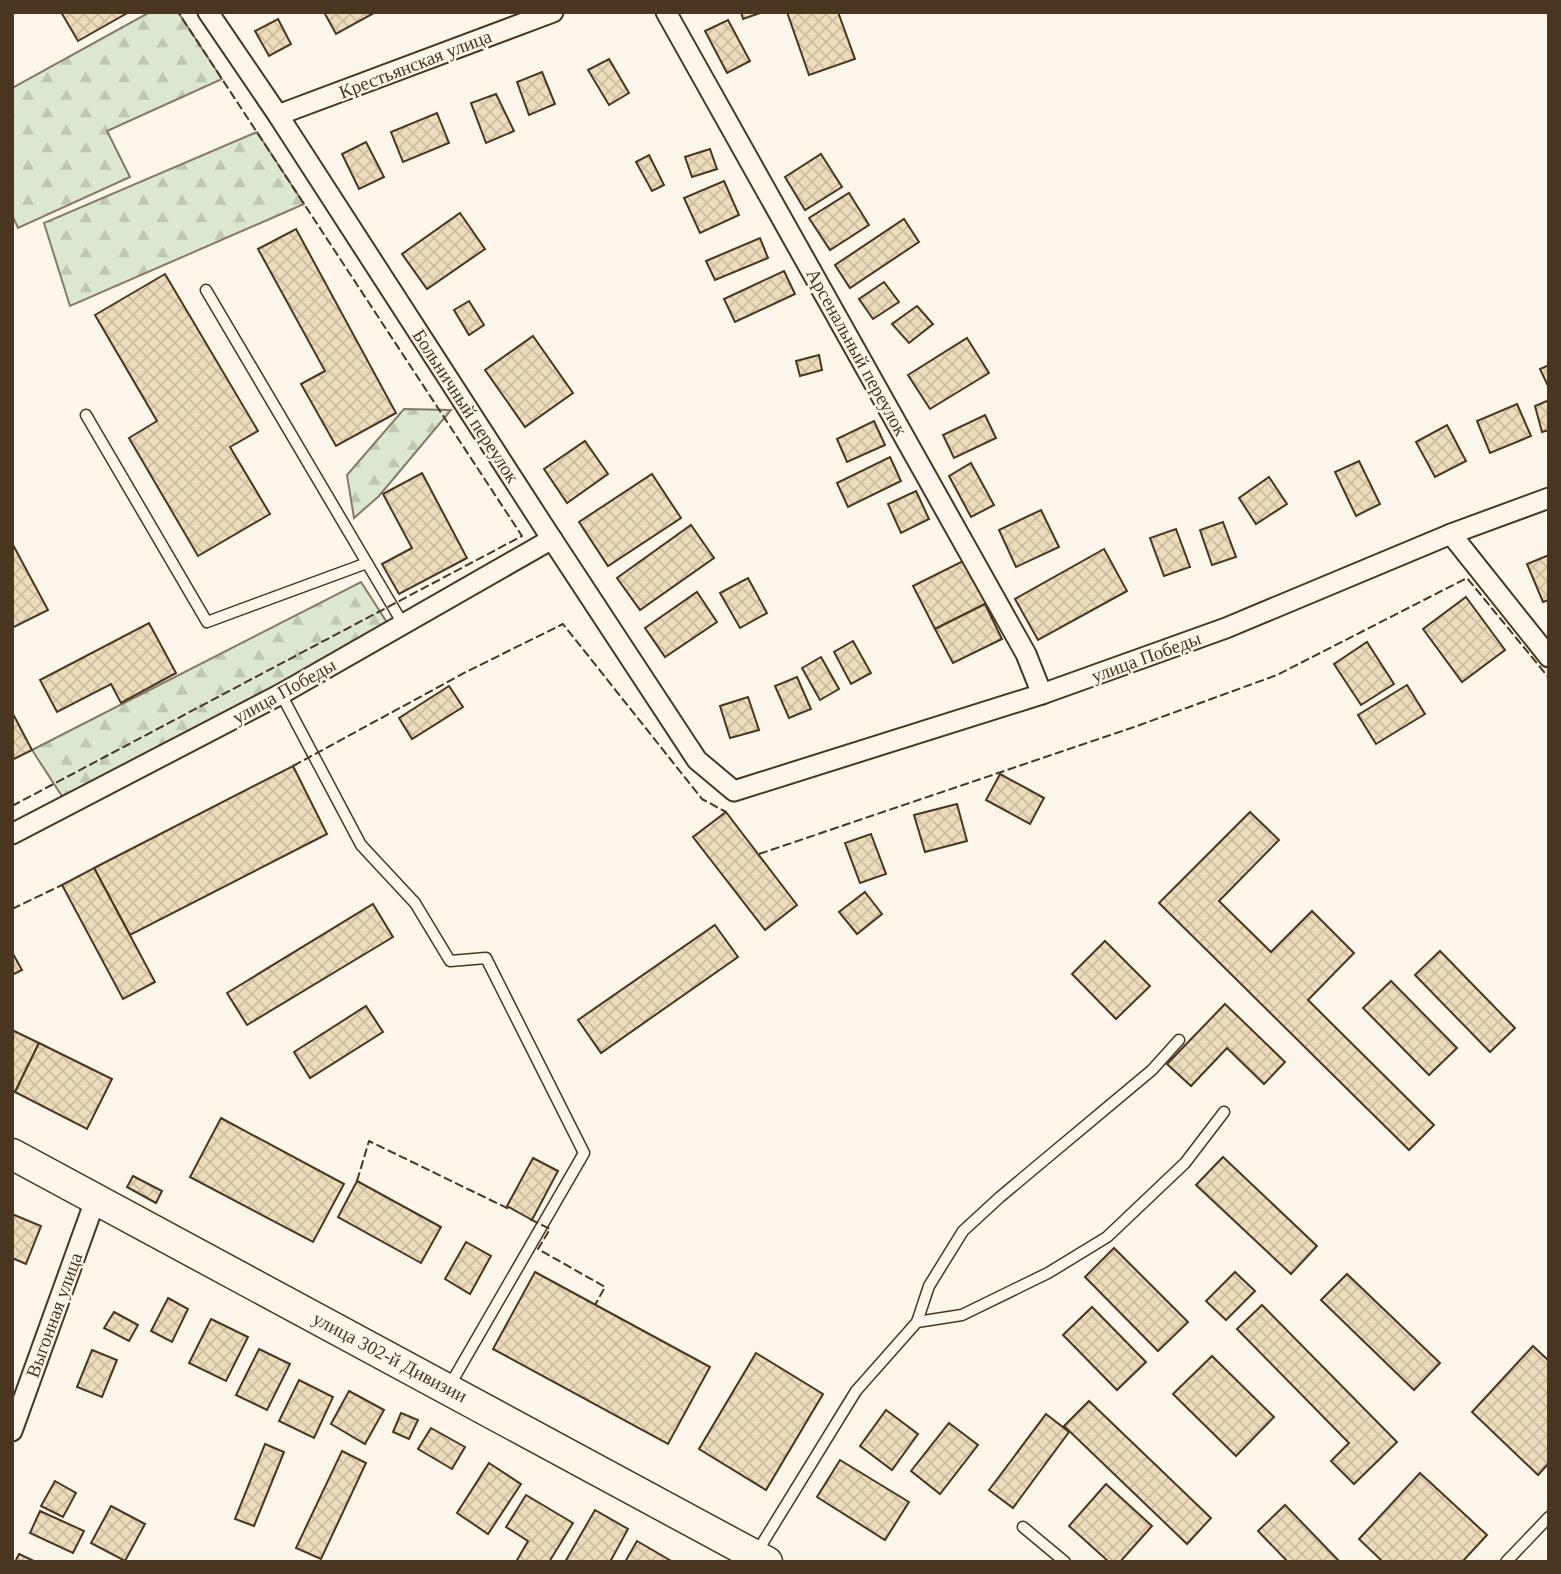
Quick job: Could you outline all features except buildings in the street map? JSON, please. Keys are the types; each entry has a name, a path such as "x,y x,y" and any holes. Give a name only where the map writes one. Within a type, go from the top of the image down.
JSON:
{"main road":[{"name":"улица 302-й Дивизии","path":"12,1154 761,1558"}],"street":[{"name":"Больничный переулок","path":"208,12 278,115 697,760 734,791"},
{"name":"Крестьянская улица","path":"278,115 552,12"},
{"name":"Арсенальный переулок","path":"666,12 1026,654 1042,694"},
{"name":"улица Победы","path":"734,791 1042,694 1226,628 1451,534 1549,498"},
{"path":"1451,534 1549,657"},
{"name":"улица Победы","path":"12,834 281,694 552,539"},
{"name":"Выгонная улица","path":"12,1431 96,1198"}],"lane":[{"path":"206,290 403,624"},
{"path":"86,415 207,622 367,563"},
{"path":"281,694 361,845 415,903 450,961 486,958 584,1153 448,1389"},
{"path":"761,1558 856,1391 917,1322 929,1286 963,1231 1152,1070 1178,1040"},
{"path":"917,1322 962,1315 1048,1273 1107,1237 1185,1163 1224,1112"},
{"path":"1506,1562 1549,1517"},
{"path":"1023,1527 1065,1562"}],"green space":[{"path":"150,12 178,12 222,79 107,131 130,177 18,228 12,215 12,88"},
{"path":"257,132 304,204 70,306 44,223"},
{"path":"404,409 451,410 379,496 354,518 347,475"},
{"path":"361,582 388,624 69,807 32,750"}],"fence":[{"path":"12,806 522,536 178,12"},
{"path":"759,854 1137,726 1277,675 1467,578 1549,678"},
{"path":"293,766 466,672 563,624 702,799 726,812"},
{"path":"12,909 62,885"},
{"path":"357,1181 369,1141 511,1210"},
{"path":"530,1219 550,1229 538,1249 605,1287 595,1305"}]}
